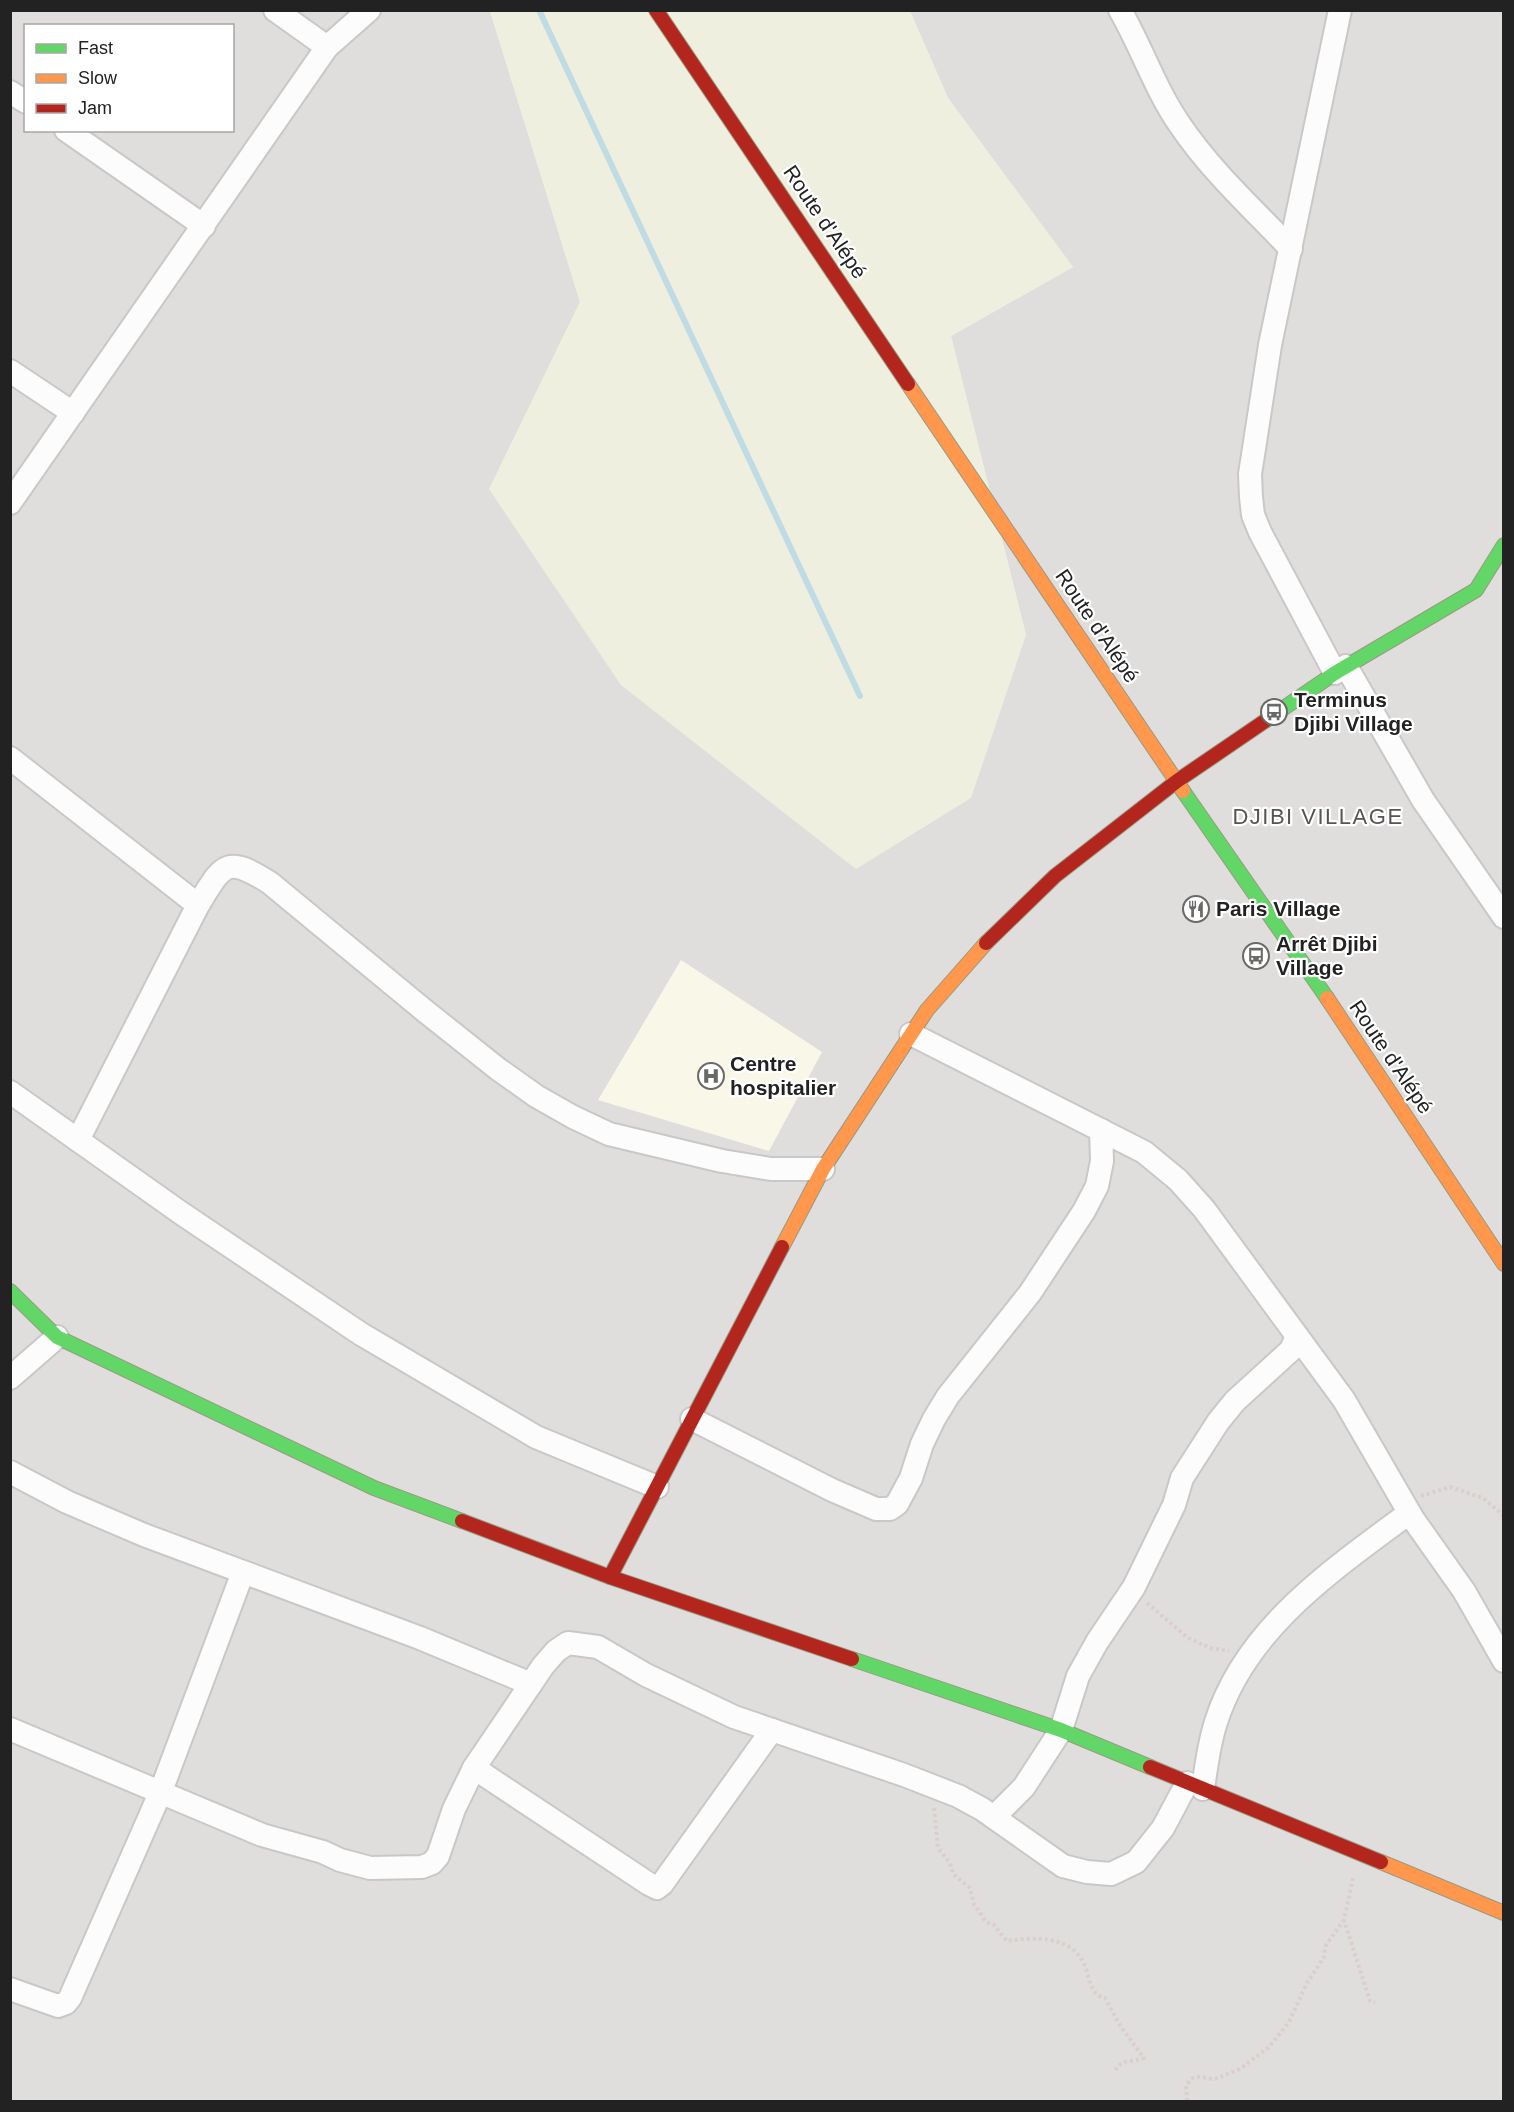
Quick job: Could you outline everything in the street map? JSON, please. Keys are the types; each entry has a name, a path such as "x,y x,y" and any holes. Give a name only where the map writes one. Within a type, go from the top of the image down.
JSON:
{"street":[{"path":"275,10 327,47"},
{"path":"10,503 327,47 369,10"},
{"name":"Route d'Alépé","path":"656,10 1177,781 1336,1012 1503,1264"},
{"path":"1120,10 1132,30 1153,79 1180,126 1215,169 1291,249"},
{"path":"1340,10 1270,345 1250,474 1253,515 1260,532 1340,670 1423,800 1503,917"},
{"path":"10,92 24,101"},
{"path":"69,132 204,226"},
{"path":"10,371 73,413"},
{"path":"610,1577 823,1169 927,1010 988,940 1055,876 1177,781 1340,670 1476,590 1503,545"},
{"path":"10,758 198,906"},
{"path":"78,1140 198,906 220,871 228,866 238,866 270,883 498,1069 536,1096 573,1117 609,1134 722,1161 771,1169 823,1169"},
{"path":"911,1034 1144,1152 1178,1180 1204,1209 1344,1400 1406,1507 1464,1591 1503,1661"},
{"path":"10,1092 181,1213 390,1352 536,1437 657,1487"},
{"path":"692,1419 841,1494 876,1509 890,1509 897,1504 911,1479 922,1444 948,1396 1030,1293 1084,1210 1097,1186 1102,1161 1101,1130"},
{"path":"10,1291 57,1336 374,1488 610,1577 1061,1730 1362,1855 1500,1905"},
{"path":"10,1377 57,1336"},
{"path":"994,1817 1023,1787 1061,1730 1078,1676 1097,1642 1134,1587 1174,1505 1182,1478 1234,1401 1291,1350 1297,1336"},
{"path":"10,1472 67,1502 144,1535 420,1638 531,1684"},
{"path":"10,1729 262,1835 370,1868 422,1867 432,1863 438,1856 454,1809 474,1768 550,1657 561,1646 568,1643 581,1644 598,1647 646,1675 734,1717 930,1784 958,1796 994,1817 1063,1866 1086,1872 1111,1874 1136,1862 1195,1786 1206,1765 1215,1723 1223,1701 1263,1636 1331,1571 1406,1507"},
{"path":"10,1989 57,2006 66,2003 70,1998 161,1791 243,1572"},
{"path":"474,1768 657,1888 772,1730"}],"path":[{"path":"1406,1507 1450,1487 1483,1498 1503,1516"},
{"path":"1134,1587 1149,1606 1188,1638 1210,1648 1250,1656"},
{"path":"930,1784 938,1848 950,1863 952,1874 970,1888 974,1904 986,1922 994,1925 1007,1941 1029,1939 1060,1942 1076,1952 1083,1962 1095,1992 1105,1998 1121,2027 1144,2058 1128,2060 1116,2067 1115,2071"},
{"path":"1187,2101 1186,2085 1193,2078 1199,2076 1215,2079 1240,2069 1269,2047 1289,2022 1307,1983 1324,1956 1326,1946 1344,1920 1353,1877 1362,1855"},
{"path":"1344,1920 1370,2001 1375,2003"}],"shaded area":[{"path":"11,11 490,11 580,302 489,490 1026,635 951,336 1073,267 948,98 910,11 1503,11 1503,2101 11,2102"},
{"name":"Centre hospitalier","path":"681,960 822,1052 769,1151 598,1100"}],"green space":[{"path":"490,11 910,11 948,98 1073,267 951,336 1026,635 971,798 856,869 621,685 489,489 580,302"}],"waterway":[{"path":"539,10 860,696"}],"traffic: fast":[{"path":"1265,721 1335,673 1476,590 1504,545"},
{"path":"1183,791 1327,998"},
{"path":"10,1291 57,1337 374,1488 462,1521"},
{"path":"852,1659 1061,1730 1150,1767"}],"traffic: slow":[{"path":"908,384 1183,791"},
{"path":"782,1247 823,1169 927,1010 986,943"},
{"path":"1327,998 1504,1264"},
{"path":"1381,1862 1504,1913"}],"traffic: jam":[{"path":"656,10 908,384"},
{"path":"986,943 1055,876 1177,781 1265,721"},
{"path":"610,1577 782,1247"},
{"path":"462,1521 610,1577 852,1659"},
{"path":"1150,1767 1381,1862"}],"place":[{"name":"Terminus Djibi Village","path":"1274,712"},
{"name":"Paris Village","path":"1196,909"},
{"name":"Arrêt Djibi Village","path":"1256,956"},
{"name":"Centre hospitalier","path":"711,1076"}],"district":[{"name":"DJIBI VILLAGE","path":"1318,816"}]}
